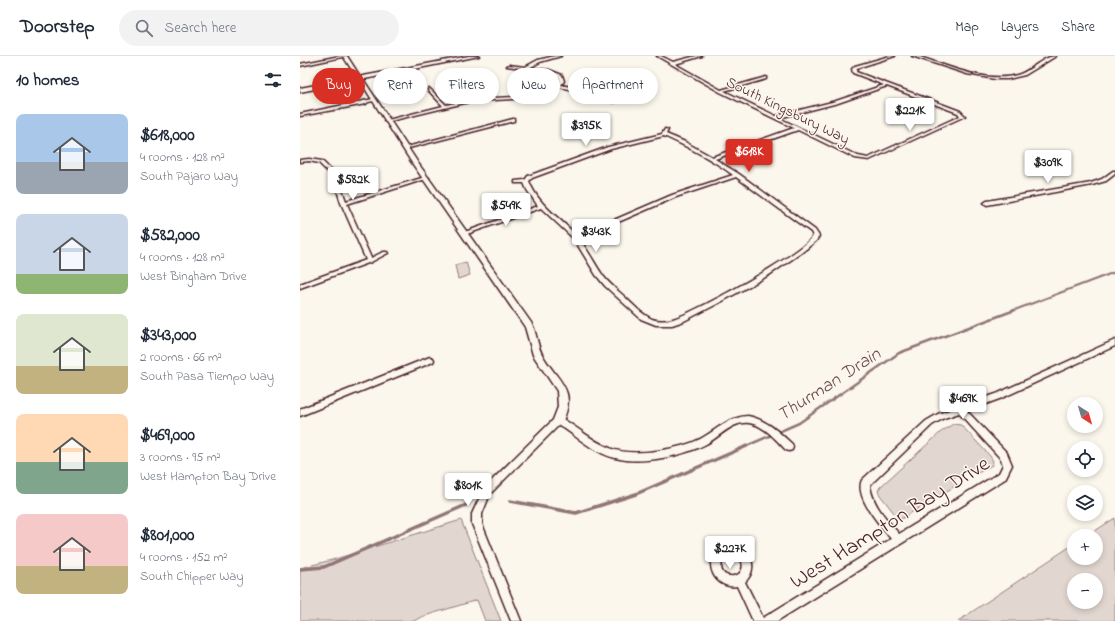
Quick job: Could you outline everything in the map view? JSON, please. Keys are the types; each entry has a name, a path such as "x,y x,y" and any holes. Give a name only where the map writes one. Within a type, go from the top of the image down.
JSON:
{"main road":[{"path":"345,56 353,68"},
{"path":"365,78 477,56"},
{"path":"300,91 312,89"}],"street":[{"path":"300,64 339,56"},
{"path":"300,64 345,56"},
{"path":"509,66 526,68 539,61 559,56"},
{"name":"South Kingsbury Way","path":"659,56 674,63 721,91 778,117 857,157 872,158 962,117 962,114 959,112 888,85"},
{"path":"674,63 700,56"},
{"path":"888,85 860,75 854,70 856,67 893,56"},
{"path":"914,56 974,75 1004,78 1020,76 1054,56"},
{"path":"721,91 765,78"},
{"path":"778,117 837,102 888,85"},
{"path":"429,89 446,107"},
{"path":"365,90 370,101 427,178 529,326 533,343 540,359 555,378 562,390 563,405 558,420 486,491 477,514 477,524 516,621"},
{"path":"386,121 481,99 507,100"},
{"path":"300,115 370,101"},
{"path":"405,148 512,120"},
{"path":"712,159 799,128"},
{"path":"517,182 526,181 530,177 589,155 665,132 737,175 813,231 816,236 814,240 774,270 682,319 666,324 650,321 643,318 602,279 576,238 534,197 526,181"},
{"path":"300,161 317,159 335,177 344,203 369,261"},
{"path":"987,203 1092,184 1104,180 1115,172"},
{"path":"576,238 674,196 737,175"},
{"path":"344,203 427,178"},
{"path":"465,233 542,206"},
{"path":"300,286 369,261 385,253"},
{"path":"898,540 869,502 865,491 865,483 929,422 941,416 999,396 1115,344"},
{"path":"300,413 430,360"},
{"name":"West Hampton Bay Drive","path":"767,621 1002,476 1008,465 1004,456 960,410"},
{"path":"558,420 572,428 586,439 618,455 634,457 669,452 692,446 740,420 753,421 769,428 789,447"},
{"path":"739,580 759,621"}],"shaded area":[{"path":"466,262 470,275 458,279 455,265"},
{"path":"953,424 961,425 990,456 993,461 992,465 978,473 976,471 966,470 964,474 954,477 957,485 901,519 898,518 880,495 878,491 880,487 941,432"},
{"path":"1115,518 1115,621 958,621 1067,549 1067,565 1103,565 1103,529 1098,529"},
{"path":"461,520 501,621 485,621 477,600 421,617 414,621 300,621 300,568 332,560"}],"waterway":[{"name":"Thurman Drain","path":"1012,311 1115,272"},
{"name":"Thurman Drain","path":"744,447 799,423 899,353 1015,310"},
{"name":"Thurman Drain","path":"510,501 576,513 636,494 747,446"},
{"name":"Thurman Drain","path":"300,569 324,567 466,505"}]}
